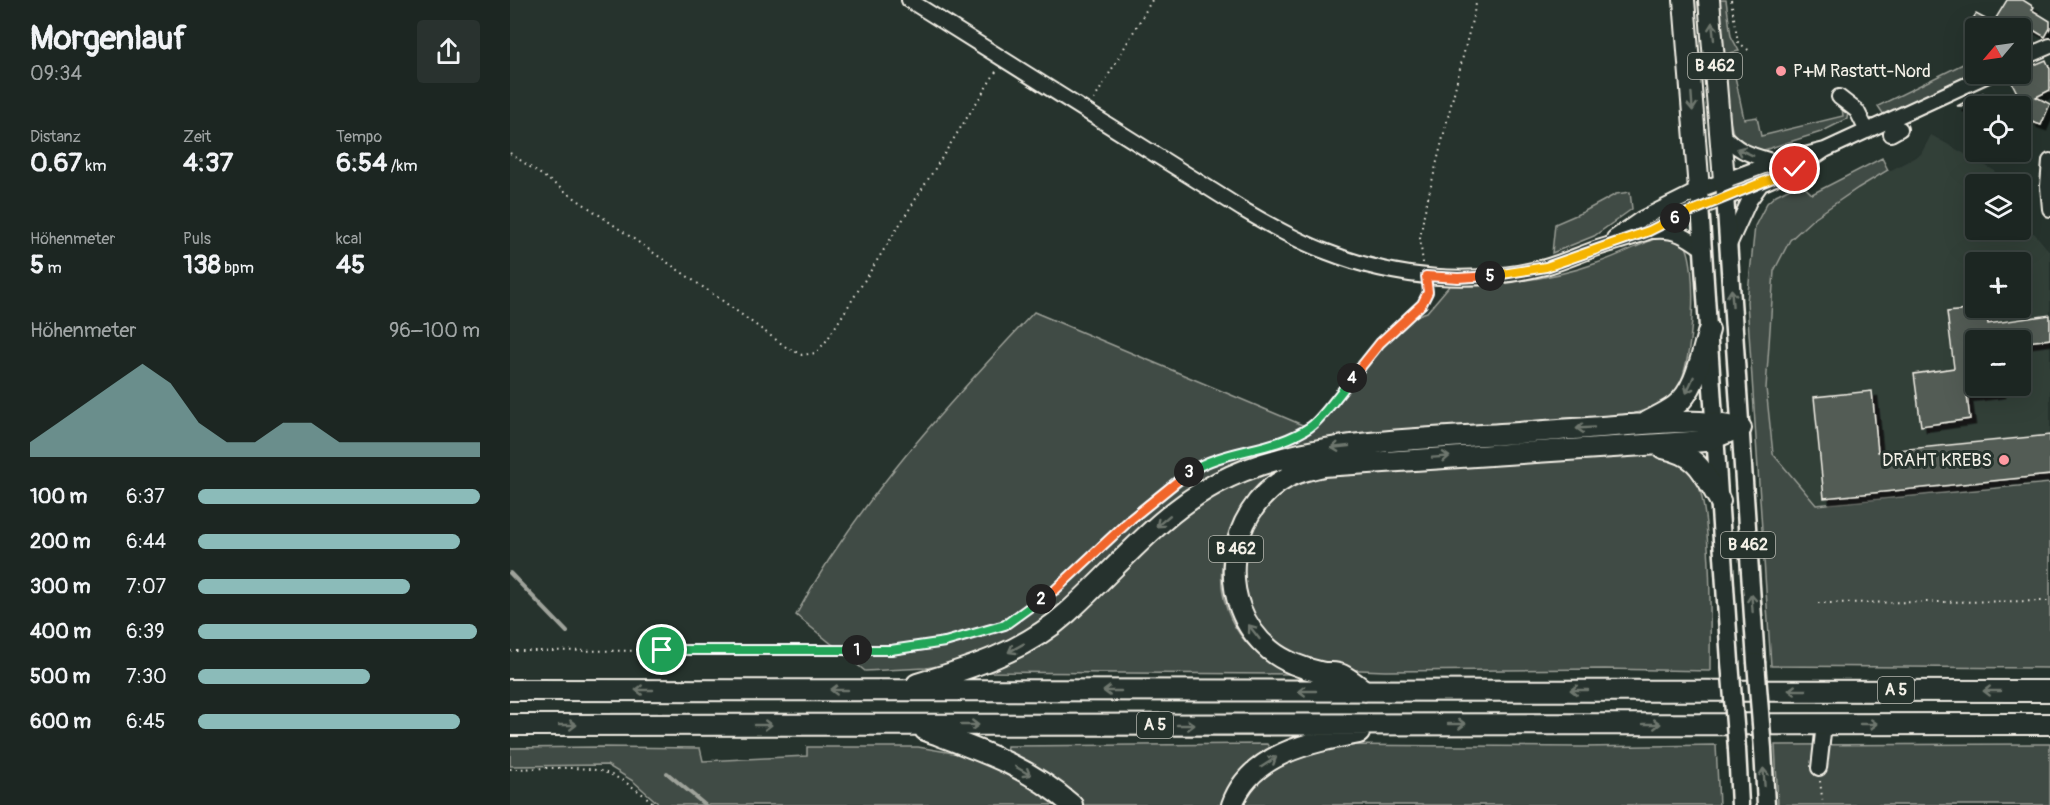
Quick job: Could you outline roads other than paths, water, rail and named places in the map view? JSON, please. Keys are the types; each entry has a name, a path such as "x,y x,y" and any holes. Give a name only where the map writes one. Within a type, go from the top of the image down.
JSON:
{"highway":[{"name":"B 462","path":"1684,0 1700,199"},
{"name":"B 462","path":"1709,0 1725,190"},
{"name":"A 5","path":"1643,424 1675,406 1685,396 1691,385 1708,330"},
{"name":"A 5","path":"898,690 969,669 1002,655 1037,636 1066,613 1147,534 1176,510 1218,482 1264,464 1320,449 1398,441 1700,422 1716,431"},
{"name":"B 462","path":"1365,691 1341,674 1321,673 1300,666 1271,651 1254,634 1241,614 1234,584 1233,565 1237,539 1248,515 1268,492 1288,477 1323,466 1706,441 1716,431 1741,428"},
{"name":"B 462","path":"1646,444 1687,455 1698,464 1720,501"},
{"name":"A 5","path":"510,690 2050,691"},
{"name":"A 5","path":"1232,805 1246,781 1263,765 1287,750 1398,724"},
{"name":"A 5","path":"510,725 2050,724"},
{"path":"911,725 1009,762 1045,783 1072,805"}],"main road":[{"name":"B 462","path":"1725,190 1766,805"},
{"name":"B 462","path":"1700,199 1740,805"}],"street":[{"path":"909,0 1283,233 1328,253 1394,271 1458,278 1503,275 1546,267 1649,231 1700,199"},
{"path":"2031,54 2050,46"},
{"path":"1601,247 1641,219 1725,190 1775,162 1825,150 1968,84"},
{"path":"1839,97 1857,111 1867,131"},
{"path":"1720,132 1734,147 1745,153 1775,162"},
{"path":"1725,190 1761,184 1801,173 1825,150"},
{"path":"2050,161 2048,186 2050,210"},
{"path":"1729,245 1749,201 1761,184"},
{"path":"1649,231 1675,232 1703,249"},
{"path":"1819,768 1824,724"}],"waterway":[{"path":"510,573 567,632"},
{"path":"667,773 705,805"}],"place":[{"name":"P+M Rastatt-Nord","path":"1781,71"},
{"name":"DRAHT KREBS","path":"2004,460"}]}
